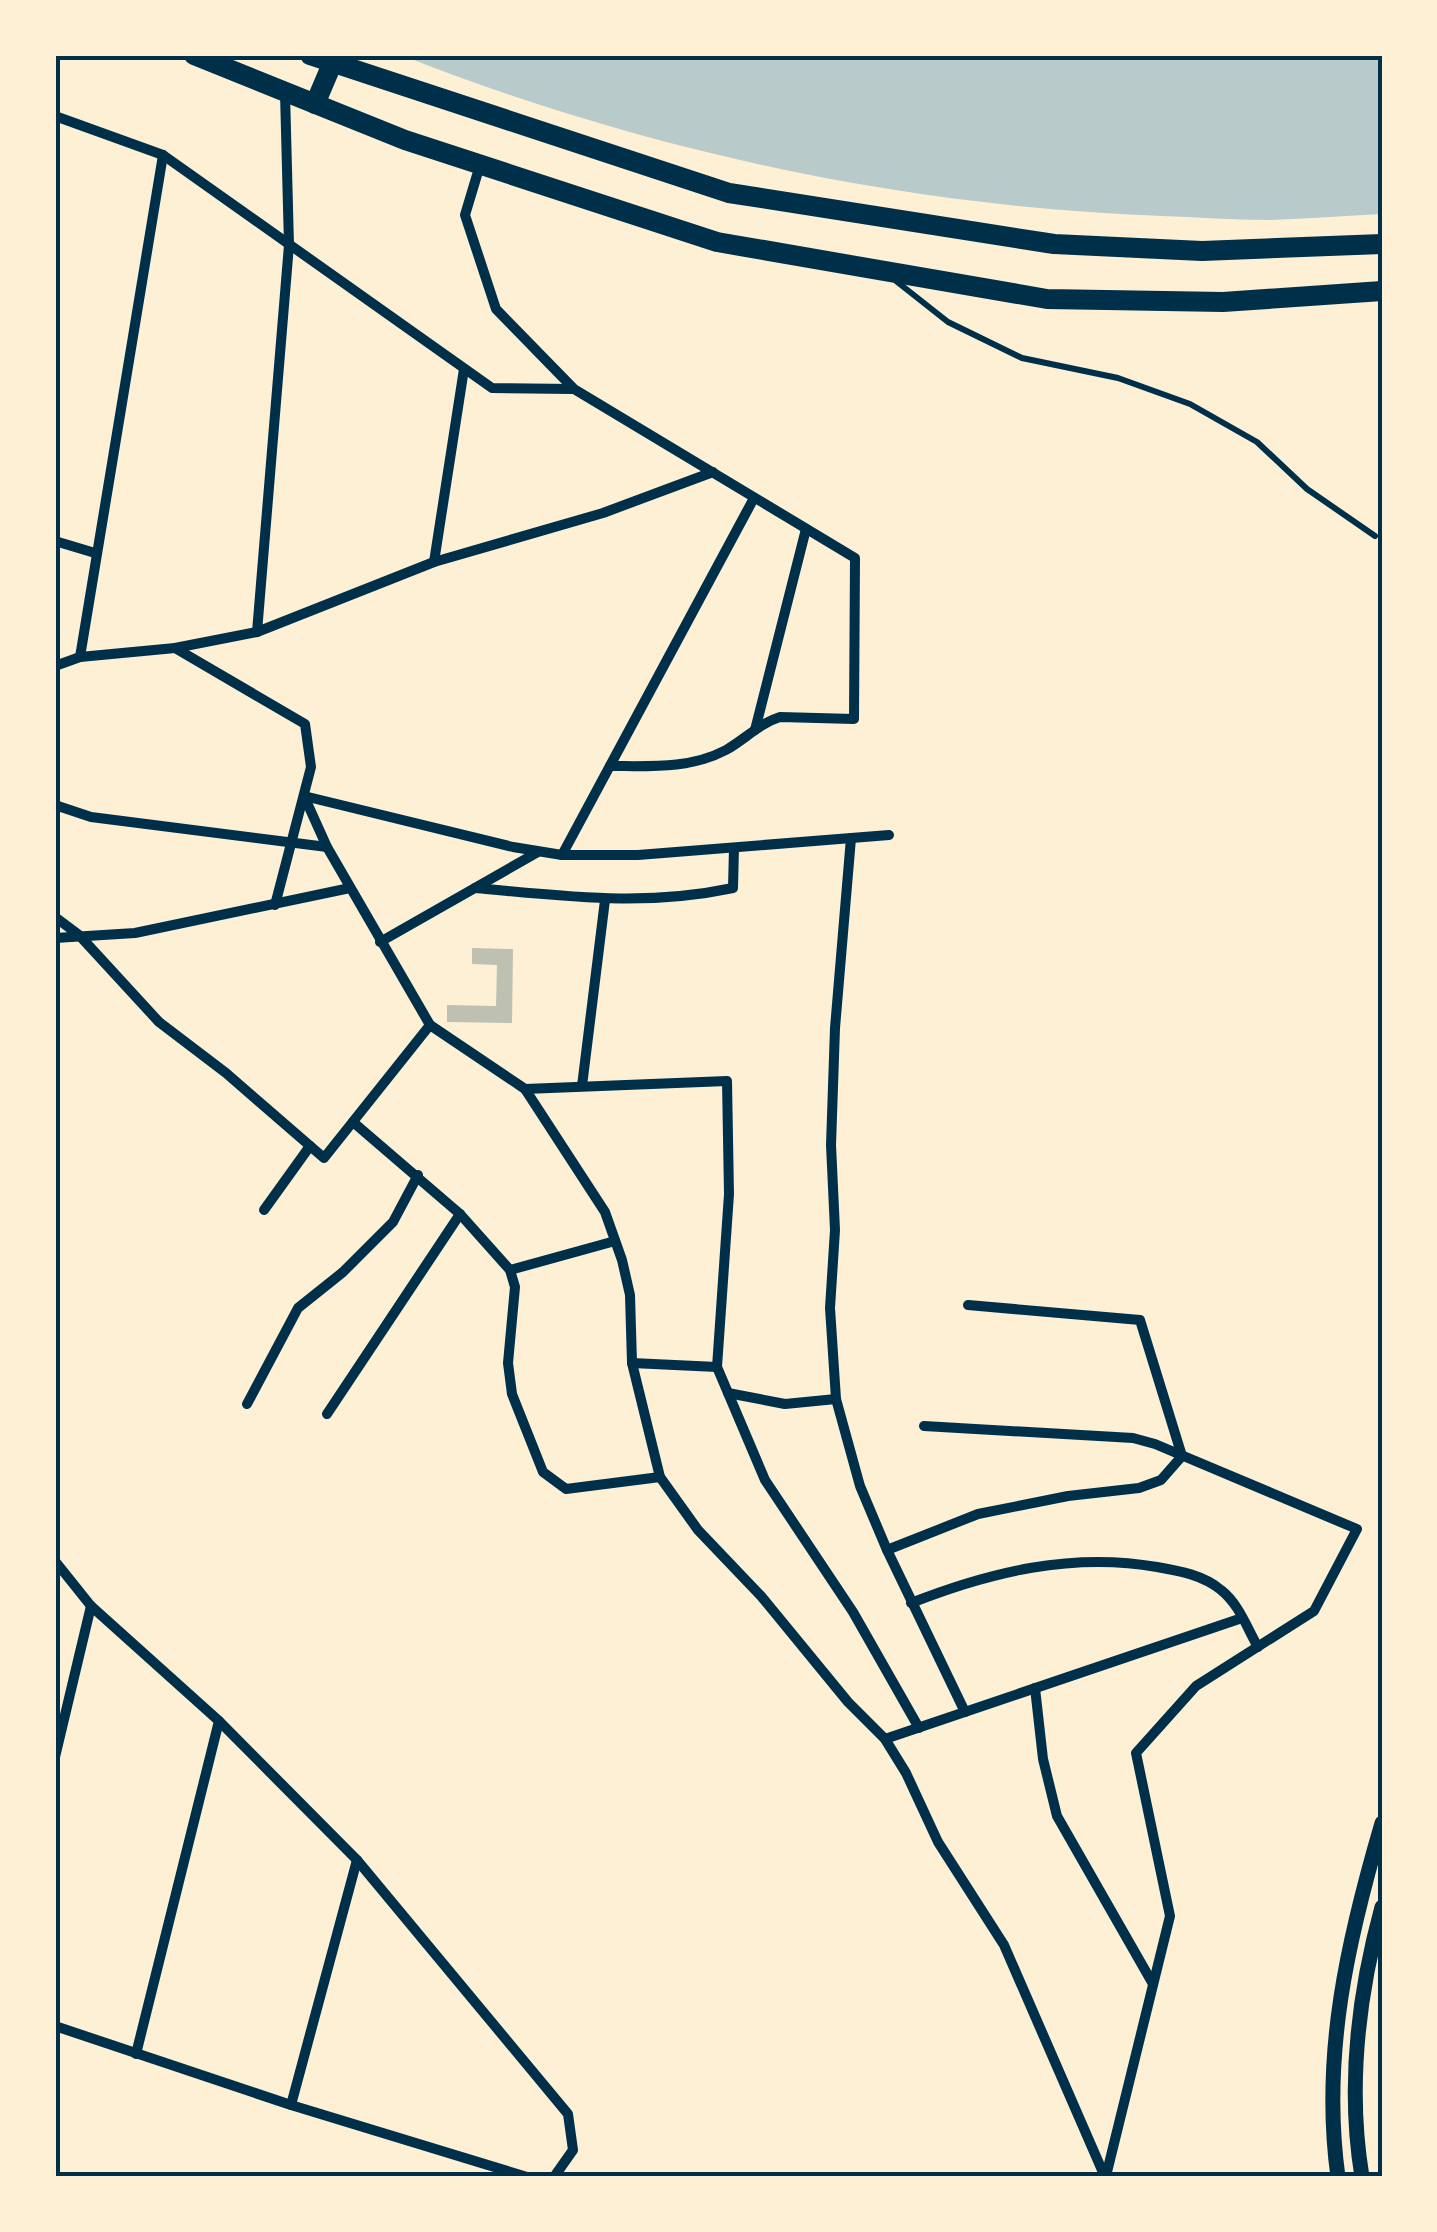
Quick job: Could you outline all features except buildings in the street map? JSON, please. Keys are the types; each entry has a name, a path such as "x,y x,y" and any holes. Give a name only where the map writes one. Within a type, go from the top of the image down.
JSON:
{"main road":[{"path":"194,55 406,140 718,242 1047,299 1222,302 1382,291"},
{"path":"310,55 728,193 1054,244 1202,251 1382,244"},
{"path":"315,104 332,64"}],"street":[{"path":"257,632 289,244 286,92"},
{"path":"55,116 163,156 492,388 574,390"},
{"path":"80,657 163,156"},
{"path":"480,164 464,214 496,309 574,390 855,558 854,719 780,717 701,761 665,766 610,766"},
{"path":"434,562 464,369"},
{"path":"55,666 80,657 175,648 257,632 434,562 603,513 712,472"},
{"path":"562,855 754,498"},
{"path":"756,730 806,529"},
{"path":"55,540 95,553"},
{"path":"175,648 306,724 310,767 275,905"},
{"path":"304,796 327,847 430,1025 525,1088 605,1212 630,1294 632,1363 660,1477 698,1530 760,1596 848,1702 886,1739 938,1842 1004,1945 1106,2177 1170,1916 1136,1753 1196,1686 1314,1612 1357,1529 1155,1444 1106,1434 924,1426"},
{"path":"304,796 562,855 638,854 889,835"},
{"path":"55,804 91,817 327,847"},
{"path":"852,838 835,1028 832,1125 834,1230 830,1308 836,1400 860,1486 886,1550 965,1712"},
{"path":"475,888 605,900 683,898 733,888 734,848"},
{"path":"380,942 539,851"},
{"path":"55,938 136,934 350,888"},
{"path":"582,1086 605,900"},
{"path":"55,917 79,935 159,1022 226,1073 324,1158 430,1025"},
{"path":"525,1088 727,1081 729,1194 717,1366 765,1480 853,1612 919,1728"},
{"path":"354,1122 418,1174 510,1270 515,1287 508,1363 512,1394 543,1472 566,1488 660,1477"},
{"path":"264,1210 310,1146"},
{"path":"247,1404 298,1308 343,1272 393,1222 418,1174"},
{"path":"328,1414 460,1214"},
{"path":"510,1270 616,1241"},
{"path":"968,1305 1140,1320 1182,1456"},
{"path":"632,1363 717,1366"},
{"path":"728,1393 785,1404 836,1400"},
{"path":"886,1550 978,1514 1034,1501 1139,1488 1160,1480 1182,1456"},
{"path":"911,1603 1002,1574 1053,1564 1107,1561 1185,1572 1208,1581 1234,1602 1258,1647"},
{"path":"55,1562 91,1606 219,1721 357,1860 568,2114 574,2150 554,2177"},
{"path":"55,1757 91,1606"},
{"path":"886,1739 1242,1618"},
{"path":"1035,1688 1043,1760 1056,1816 1154,1984"},
{"path":"136,2054 219,1721"},
{"path":"1338,2177 1332,2113 1335,2036 1347,1957 1382,1823"},
{"path":"291,2105 357,1860"},
{"path":"1362,2177 1356,2107 1357,2028 1382,1907"},
{"path":"55,2026 291,2105 528,2177"}],"lane":[{"path":"883,270 948,322 1022,358 1118,378 1190,404 1257,442 1306,489 1375,536"}],"shaded area":[{"path":"401,55 1382,55 1382,214 1268,220 1162,216 967,200 871,186 775,168 586,119"}]}
